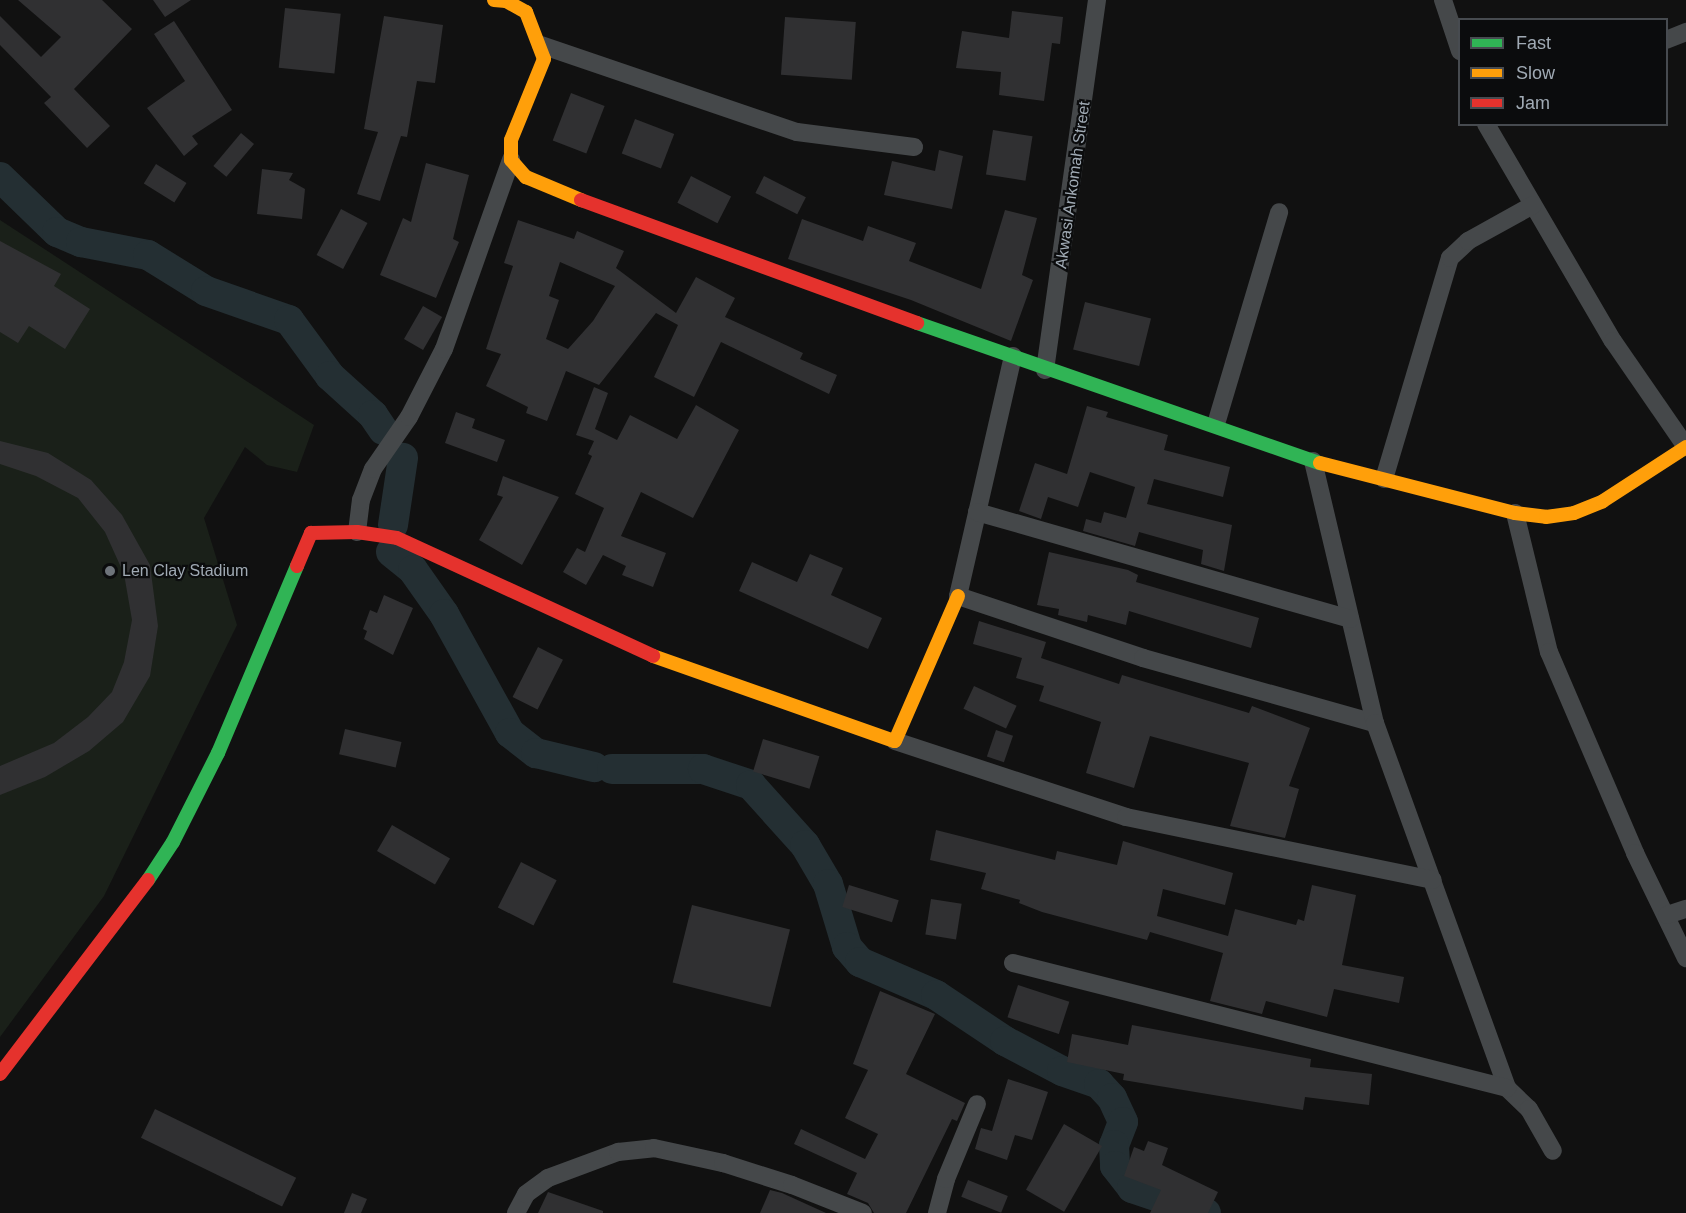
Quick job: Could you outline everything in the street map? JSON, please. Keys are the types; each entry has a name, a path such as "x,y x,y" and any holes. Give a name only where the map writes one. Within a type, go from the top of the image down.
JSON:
{"street":[{"path":"357,532 361,500 373,469 409,417 444,349 511,160 512,140 544,58 541,45 526,12 506,1 494,0"},
{"name":"Akwasi Ankomah Street","path":"1045,370 1083,120 1097,0"},
{"path":"1443,0 1458,45"},
{"path":"1668,39 1686,32"},
{"path":"541,45 796,132 914,147"},
{"path":"511,160 526,177 547,188 1013,356 1045,370 1216,424 1313,461 1515,513 1546,517 1574,513 1603,501 1686,447 1613,341 1486,126"},
{"path":"1384,479 1450,258 1468,241 1533,205"},
{"path":"1216,424 1279,212"},
{"path":"895,741 958,596 1013,356"},
{"path":"1313,461 1374,723 1507,1088 1529,1110 1553,1151"},
{"path":"977,512 1350,619"},
{"path":"1515,513 1549,652 1635,853 1686,958"},
{"path":"0,1074 128,909 173,842 218,753 310,533 357,532 397,538 641,652 895,741 1126,817 1433,880"},
{"path":"958,596 1143,658 1374,723"},
{"path":"1667,915 1686,909"},
{"path":"1013,963 1507,1088"},
{"path":"937,1213 946,1179 977,1104"},
{"path":"516,1213 526,1194 548,1178 618,1152 654,1148 752,1173 863,1213"}],"shaded area":[{"name":"Len Clay Stadium","path":"0,220 314,425 297,472 267,465 245,447 204,518 237,625 104,896 0,1037"}],"building":[{"path":"18,0 102,0 132,29 74,89 110,126 87,148 44,103 51,97 0,45 0,16 41,57 61,37"},
{"path":"153,0 191,0 165,17"},
{"path":"285,8 341,14 334,74 279,68"},
{"path":"1012,11 1063,17 1060,44 1052,43 1044,101 999,95 1001,72 956,68 962,31 1009,38"},
{"path":"384,16 443,25 435,83 417,81 407,137 401,136 380,201 357,194 378,132 364,129"},
{"path":"785,17 856,22 852,80 781,75"},
{"path":"174,21 232,110 192,136 198,144 184,156 147,108 185,81 154,34"},
{"path":"571,93 605,106 586,154 553,141"},
{"path":"635,119 674,134 661,169 622,154"},
{"path":"993,130 1033,136 1025,181 986,174"},
{"path":"241,133 254,144 226,177 213,166"},
{"path":"939,150 963,156 952,209 884,195 892,161 935,171"},
{"path":"426,163 469,175 453,239 459,242 436,298 380,275 403,218 411,222"},
{"path":"156,164 187,183 174,203 144,184"},
{"path":"262,169 293,173 289,180 305,189 302,219 257,214"},
{"path":"691,176 731,196 717,223 677,203"},
{"path":"764,176 806,197 797,214 755,193"},
{"path":"341,209 367,223 343,269 317,255"},
{"path":"1005,210 1037,218 1022,275 1033,280 1011,341 911,300 788,259 802,219 863,241 868,226 916,243 909,261 981,289"},
{"path":"518,220 574,239 577,231 624,251 616,268 676,313 696,277 735,298 725,317 803,353 800,359 837,375 829,394 721,342 694,397 654,377 678,325 656,313 599,385 566,371 547,421 526,413 528,407 486,386 501,354 486,349 513,266 504,263","holes":["560,262 615,286 593,321 568,349 546,339 559,300 549,296"]},
{"path":"0,241 61,274 54,286 90,309 65,349 29,326 18,343 0,332"},
{"path":"1085,302 1151,318 1139,366 1073,350"},
{"path":"423,306 442,317 423,350 404,339"},
{"path":"594,387 608,393 595,429 617,440 630,415 677,439 696,405 739,430 693,518 641,492 621,536 666,553 653,587 622,575 626,566 603,555 586,585 563,572 577,548 585,552 604,508 575,494 592,456 588,454 594,441 576,435"},
{"path":"1087,406 1108,412 1106,417 1168,435 1164,450 1230,467 1223,497 1154,479 1147,504 1232,525 1224,571 1201,564 1203,550 1139,532 1135,546 1083,531 1086,519 1101,523 1104,512 1126,518 1135,487 1090,472 1078,507 1048,497 1041,519 1019,511 1035,463 1067,474"},
{"path":"456,412 475,419 472,428 505,440 497,462 445,443"},
{"path":"0,441 48,453 91,480 122,515 150,565 158,626 150,676 123,722 89,751 45,777 0,795 0,766 54,743 88,717 112,692 124,662 132,620 124,574 105,532 78,498 36,476 0,464"},
{"path":"503,476 559,497 522,565 479,540 503,497 497,495"},
{"path":"1049,552 1128,570 1138,575 1136,582 1259,618 1251,648 1129,611 1126,625 1088,615 1087,622 1058,615 1059,609 1037,605"},
{"path":"810,554 843,568 831,595 882,618 868,649 739,591 752,562 797,582"},
{"path":"384,595 413,608 393,655 364,639 367,631 363,629 370,610 377,613"},
{"path":"979,621 1046,642 1041,658 1119,684 1122,675 1249,713 1252,706 1310,728 1289,786 1299,789 1285,838 1230,826 1249,763 1150,736 1134,788 1086,773 1101,722 1039,701 1044,686 1016,678 1022,658 973,644"},
{"path":"538,647 563,660 538,710 513,697"},
{"path":"974,686 1017,706 1006,729 963,709"},
{"path":"345,729 402,742 396,767 339,754"},
{"path":"996,730 1013,736 1004,762 987,756"},
{"path":"763,739 819,756 809,789 753,772"},
{"path":"392,825 450,858 435,884 377,851"},
{"path":"936,830 1055,860 1057,851 1117,865 1123,841 1233,873 1225,905 1163,889 1157,916 1228,936 1235,909 1296,925 1298,919 1304,921 1312,885 1356,895 1342,965 1404,977 1399,1003 1334,989 1327,1017 1266,1001 1262,1014 1210,1001 1223,953 1150,932 1147,940 1042,912 1019,903 1020,900 981,889 986,873 930,860"},
{"path":"521,862 557,880 533,926 498,907"},
{"path":"849,885 899,900 892,922 842,907"},
{"path":"931,899 962,904 956,939 925,935"},
{"path":"692,905 790,929 771,1007 673,983"},
{"path":"1018,985 1069,1002 1059,1034 1007,1017"},
{"path":"880,991 935,1014 906,1074 965,1103 957,1121 952,1119 906,1213 874,1213 868,1203 847,1194 857,1173 794,1144 801,1129 865,1159 878,1134 845,1118 868,1070 853,1064"},
{"path":"1132,1025 1311,1059 1310,1067 1372,1074 1369,1105 1305,1097 1303,1110 1123,1080 1124,1074 1067,1062 1072,1034 1128,1045"},
{"path":"1008,1079 1048,1092 1032,1140 1015,1135 1007,1160 975,1149 981,1128 992,1131"},
{"path":"155,1109 296,1178 282,1207 141,1138"},
{"path":"1064,1124 1102,1146 1064,1212 1026,1190"},
{"path":"1148,1141 1168,1148 1162,1165 1218,1192 1208,1213 1150,1213 1161,1190 1124,1176 1134,1147 1144,1151"},
{"path":"968,1180 1008,1196 1001,1213 961,1197"},
{"path":"770,1190 782,1193 826,1213 760,1213"},
{"path":"548,1192 603,1211 603,1213 538,1213"},
{"path":"352,1193 367,1199 361,1213 344,1213"}],"waterway":[{"path":"0,177 57,232 81,242 148,255 206,291 289,320 330,376 373,415 383,430"},
{"path":"393,525 403,458"},
{"path":"391,552 413,570 444,614 510,733 536,753 594,767"},
{"path":"612,769 703,769 751,785 805,845 828,884 847,947 860,962 936,995 1005,1041 1062,1071 1099,1084 1112,1098 1123,1122 1114,1145 1115,1166 1132,1188 1206,1213"}],"traffic: fast":[{"path":"917,323 1320,463"},
{"path":"148,880 173,842 218,753 297,566"}],"traffic: slow":[{"path":"494,0 506,1 526,12 544,59 511,140 511,160 526,177 581,200"},
{"path":"1320,463 1515,513 1546,517 1574,513 1603,501 1686,447"},
{"path":"653,656 895,741 958,596"}],"traffic: jam":[{"path":"581,200 917,323"},
{"path":"297,566 311,533 357,532 397,538 653,656"},
{"path":"0,1074 148,880"}],"place":[{"name":"Len Clay Stadium","path":"110,571"}]}
